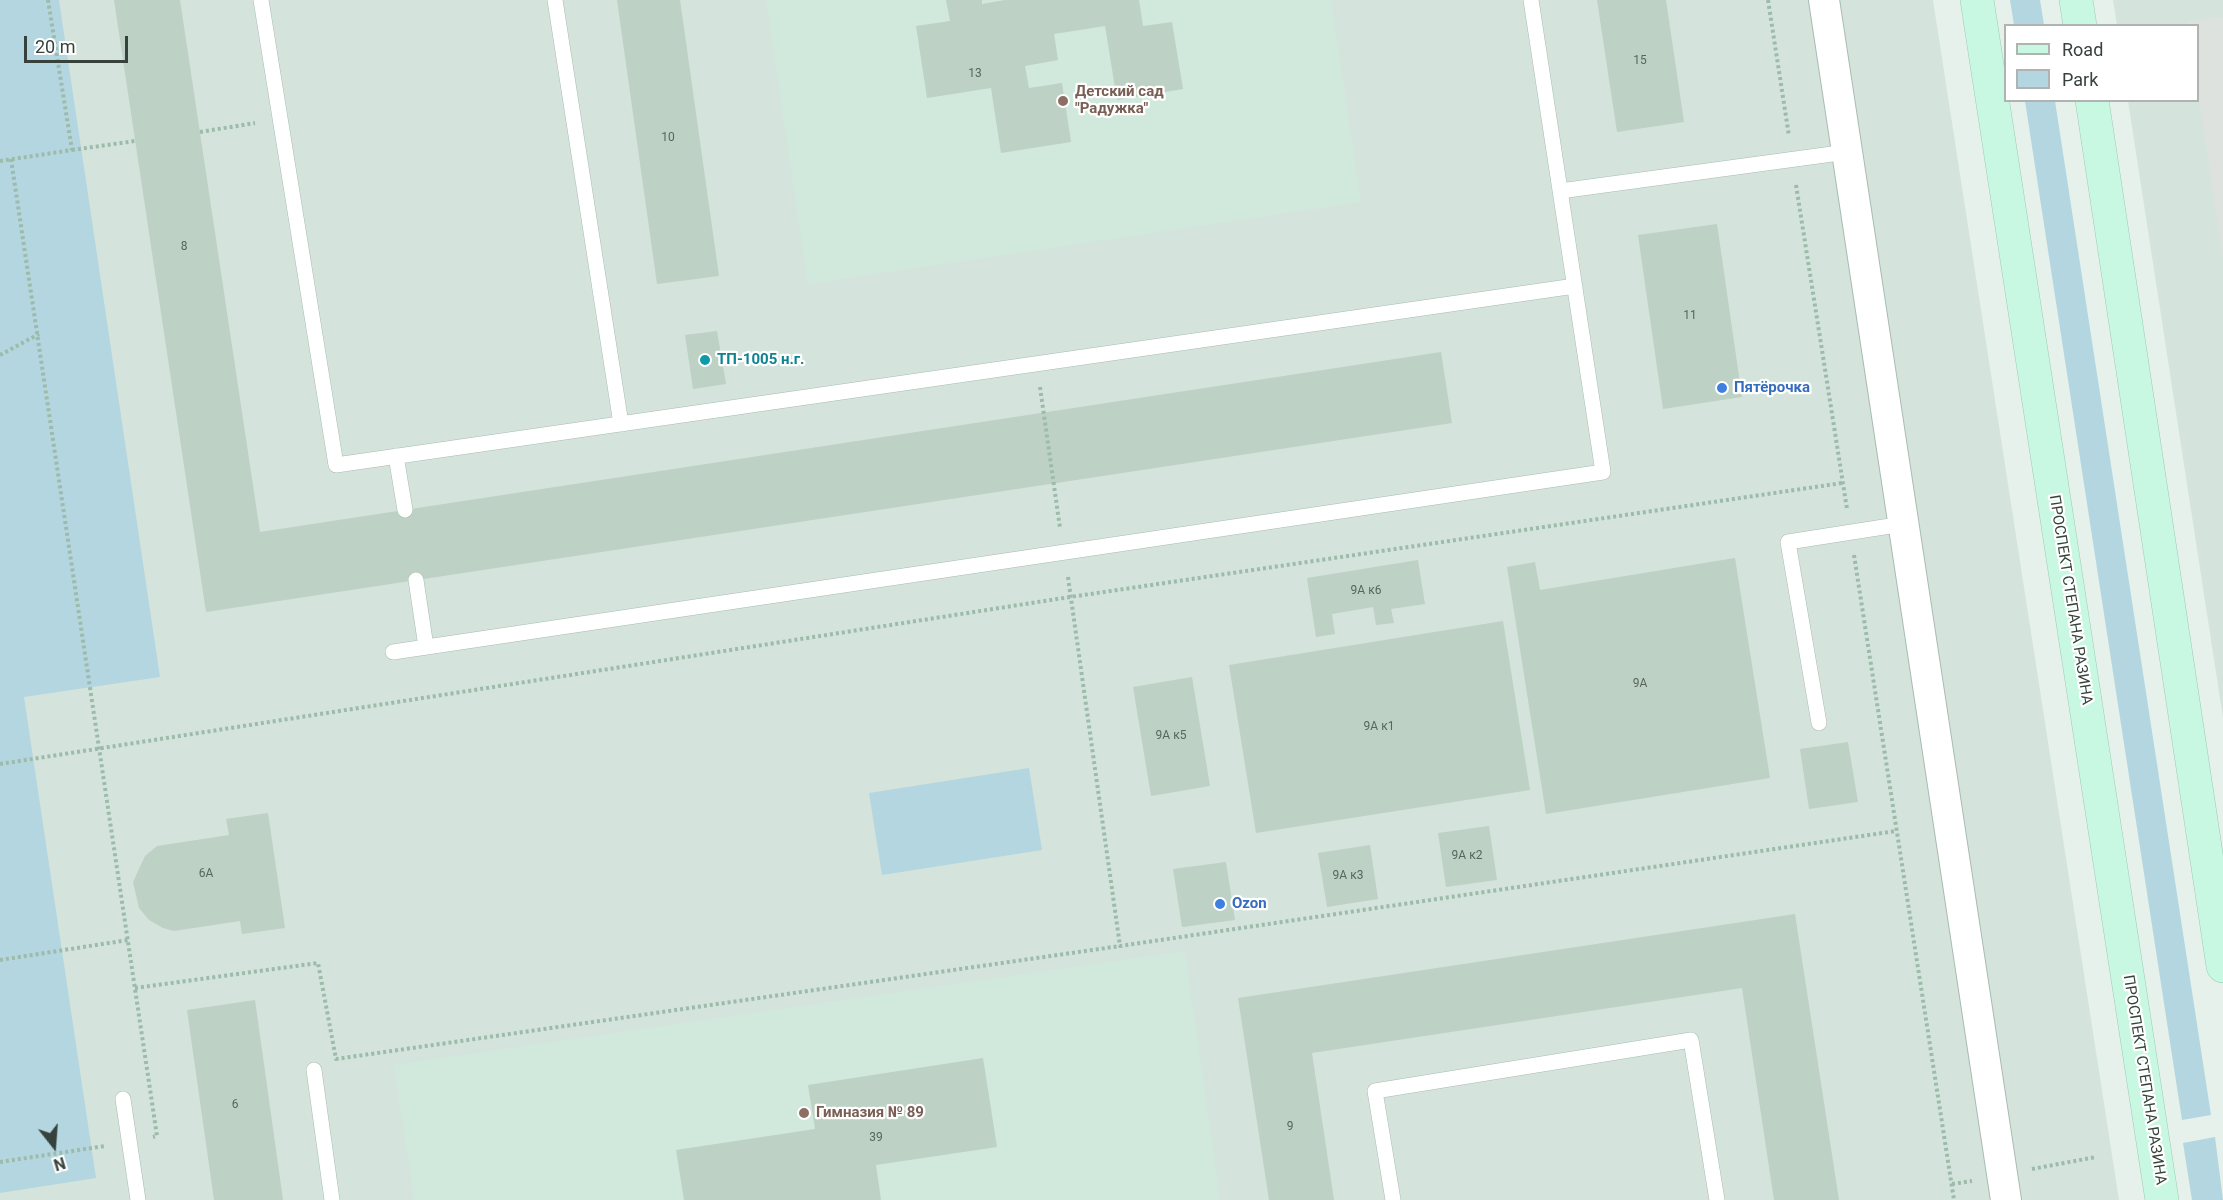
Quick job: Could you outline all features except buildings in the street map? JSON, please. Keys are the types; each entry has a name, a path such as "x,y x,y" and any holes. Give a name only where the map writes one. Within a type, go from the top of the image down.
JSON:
{"main road":[{"name":"ПРОСПЕКТ СТЕПАНА РАЗИНА","path":"1977,0 2162,1200"},
{"path":"2076,0 2080,24"},
{"path":"2092,102 2223,966"}],"street":[{"path":"1824,0 2006,1200"}],"lane":[{"path":"261,0 336,465 1575,286"},
{"path":"555,0 621,424"},
{"path":"393,652 1603,472 1531,0"},
{"path":"1560,191 1847,152"},
{"path":"396,456 405,510"},
{"path":"1819,723 1788,542 1903,524"},
{"path":"416,580 426,647"},
{"path":"1393,1200 1375,1091 1691,1040 1717,1200"},
{"path":"314,1070 332,1200"},
{"path":"123,1099 138,1200"}],"path":[{"path":"48,0 72,150"},
{"path":"1768,0 1954,1200"},
{"path":"200,132 266,121"},
{"path":"0,161 135,141"},
{"path":"11,159 39,334 148,1081"},
{"path":"0,355 39,334"},
{"path":"1036,363 1062,538"},
{"path":"0,764 1070,597 1842,483"},
{"path":"1067,573 1120,946"},
{"path":"135,988 318,963 336,1059 1896,831"},
{"path":"0,960 128,940"},
{"path":"0,1162 129,1142"}],"shaded area":[{"path":"0,0 1933,0 2119,1200 0,1200"},
{"name":"Детский сад \"Радужка\"","path":"766,0 1331,0 1361,202 808,284"},
{"path":"2113,0 2223,0 2223,718 2128,102 2199,102 2199,24 2117,24"},
{"path":"2223,17 2223,259 2199,99 2199,24 2187,24 2187,22"},
{"name":"Гимназия № 89","path":"1185,951 1220,1200 414,1200 394,1065"}],"green space":[{"path":"0,0 59,0 160,677 24,697 96,1178 0,1193"},
{"path":"2010,0 2040,0 2044,24 2014,24"},
{"path":"2025,102 2055,102 2211,1115 2182,1120"},
{"path":"1029,768 1042,850 882,875 869,793"},
{"path":"2215,1137 2223,1200 2192,1200 2183,1143"}],"place":[{"name":"Детский сад \"Радужка\"","path":"1063,101"},
{"name":"ТП-1005 н.г.","path":"705,360"},
{"name":"Пятёрочка","path":"1722,388"},
{"name":"Ozon","path":"1220,904"},
{"name":"Гимназия № 89","path":"804,1113"}]}
